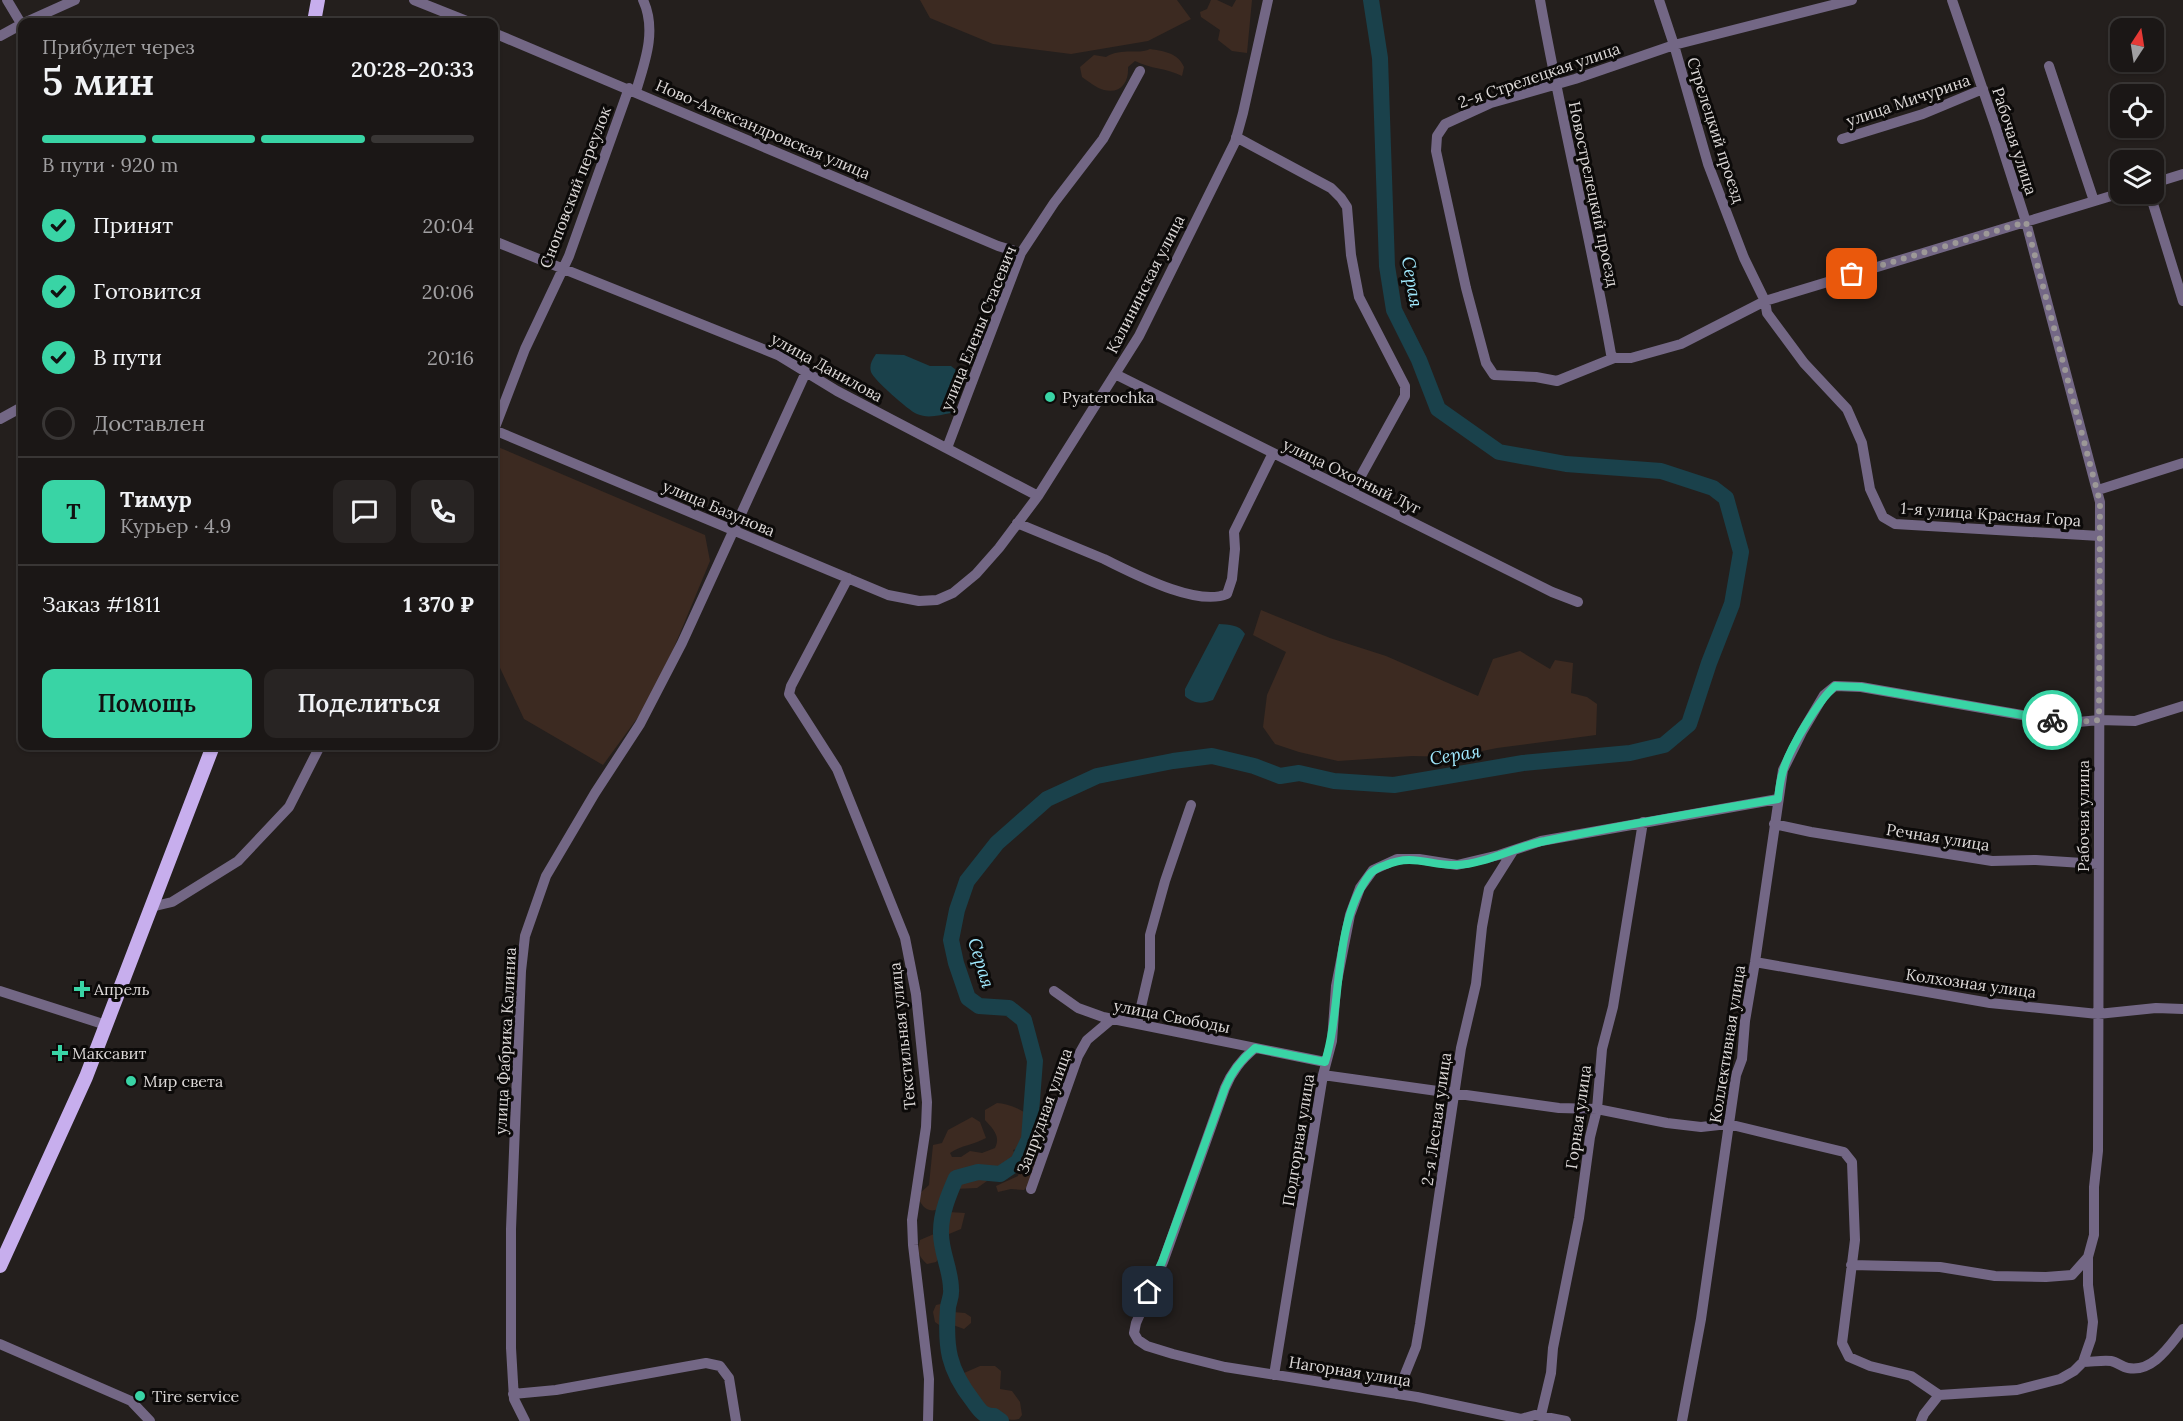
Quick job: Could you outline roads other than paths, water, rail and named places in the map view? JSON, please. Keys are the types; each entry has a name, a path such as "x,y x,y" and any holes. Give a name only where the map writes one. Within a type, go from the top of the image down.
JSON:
{"main road":[{"path":"315,18 318,0"},
{"path":"0,1266 86,1077 212,750"}],"street":[{"path":"7,0 20,18"},
{"path":"37,18 75,0"},
{"path":"414,0 459,18"},
{"name":"Сноповский переулок","path":"498,420 525,349 562,269 646,59 649,13 643,0"},
{"name":"Калининская улица","path":"937,600 953,593 976,574 1038,496 1139,336 1236,137 1244,113 1268,0"},
{"name":"Новострелецкий проезд","path":"1540,0 1555,85 1595,264 1611,354 1614,358"},
{"name":"Стрелецкий проезд","path":"1659,0 1708,164 1744,258 1765,301"},
{"name":"2-я Стрелецкая улица","path":"1614,358 1557,381 1536,377 1494,375 1486,363 1466,288 1436,151 1437,136 1445,124 1491,104 1674,45 1852,0"},
{"name":"Рабочая улица","path":"1952,0 2026,222 2100,502 2098,1151 2094,1187 2094,1235 2088,1257 2088,1285 2093,1322 2091,1339 2083,1362"},
{"path":"0,36 18,27"},
{"name":"Ново-Александровская улица","path":"498,35 998,246 1022,253"},
{"path":"2049,66 2094,201"},
{"name":"улица Елены Стасевич","path":"947,448 1022,253 1054,203 1103,140 1140,71"},
{"name":"улица Мичурина","path":"1842,138 1923,114 1983,89"},
{"path":"1236,137 1331,188 1347,207 1351,255 1359,297 1405,386 1405,396 1352,492"},
{"path":"2164,180 2183,174"},
{"path":"1614,358 1631,358 1681,344 1765,301 2110,196"},
{"path":"2153,204 2183,301"},
{"name":"улица Данилова","path":"498,243 778,354 837,391 1038,496"},
{"name":"1-я улица Красная Гора","path":"1765,301 1767,313 1804,363 1847,409 1862,443 1870,489 1883,517 1895,524 2100,536"},
{"name":"улица Фабрика Калиниа","path":"525,1421 513,1394 511,1229 520,983 525,936 546,876 595,793 640,724 682,643 806,372"},
{"name":"улица Охотный Луг","path":"1115,374 1552,592 1578,602"},
{"path":"0,418 18,409"},
{"name":"улица Базунова","path":"498,432 888,596 919,601 937,600"},
{"path":"1017,523 1156,584 1207,597 1220,597 1227,594 1232,579 1234,532 1273,453"},
{"path":"2098,490 2183,463"},
{"name":"Текстильная улица","path":"848,579 791,686 789,694 837,769 905,938 916,994 927,1102 926,1127 912,1220 929,1379 928,1421"},
{"name":"Коллективная улица","path":"1682,1421 1701,1319 1736,1075 1742,1059 1745,1022 1783,770 1824,695 1835,686 1861,687 2068,723 2099,720"},
{"path":"2099,720 2135,721 2183,706"},
{"path":"151,907 172,902 238,861 289,807 318,750"},
{"path":"1513,851 1541,841 1778,799"},
{"path":"1137,1024 1150,968 1150,935 1191,805"},
{"name":"Горная улица","path":"1541,1415 1551,1373 1553,1348 1579,1218 1590,1137 1597,1109 1602,1049 1615,996 1643,822"},
{"name":"Речная улица","path":"1774,824 1992,861 2036,860 2098,864"},
{"name":"Подгорная улица","path":"1274,1375 1325,1062 1332,1041 1336,986 1350,915 1360,888 1373,870 1398,859 1419,859 1457,865 1513,851"},
{"name":"2-я Лесная улица","path":"1397,1394 1416,1347 1461,1048 1476,984 1489,889 1513,851"},
{"name":"Колхозная улица","path":"1755,962 1990,1003 2097,1014 2156,1008 2183,1009"},
{"path":"0,991 106,1025"},
{"name":"улица Свободы","path":"1054,991 1078,1008 1112,1018 1325,1062"},
{"name":"Запрудная улица","path":"1032,1189 1078,1056 1087,1040 1112,1018"},
{"name":"Нагорная улица","path":"1255,1048 1241,1060 1232,1072 1225,1088 1162,1262 1136,1323 1134,1333 1138,1340 1147,1346 1225,1367 1397,1394 1521,1419 1541,1415 1566,1421"},
{"path":"1323,1075 1559,1108 1597,1109 1666,1124 1701,1127 1728,1124 1844,1152 1852,1162 1855,1240 1842,1343 1849,1357 1870,1366 1911,1377 1939,1395 2017,1389 2060,1379 2074,1371 2083,1362 2111,1361 2126,1368 2135,1369 2149,1365 2158,1358 2183,1329"},
{"path":"1851,1265 1940,1267 1995,1276 2046,1277 2072,1275 2088,1257"},
{"path":"0,1344 131,1401 150,1421"},
{"path":"513,1394 556,1390 706,1363 720,1366 729,1378 736,1421"},
{"path":"1921,1421 1939,1395"}],"water":[{"path":"876,354 904,355 930,366 951,366 960,373 962,382 957,402 951,413 925,416 906,407 873,376 870,367"},
{"path":"1219,624 1237,627 1245,634 1213,700 1195,702 1185,696 1185,689"}],"waterway":[{"name":"Серая","path":"1001,1421 979,1410 953,1368 947,1334 951,1282 941,1231 944,1211 956,1178 978,1172 1000,1174 1018,1162 1029,1139 1035,1061 1024,1020 1009,1008 979,1006 968,998 951,940 957,910 967,881 997,843 1047,799 1097,776 1173,761 1212,756 1254,766 1280,776 1299,773 1334,781 1394,785 1523,763 1630,753 1664,745 1689,724 1732,604 1741,552 1726,498 1713,488 1661,471 1566,464 1499,452 1438,409 1419,360 1394,310 1387,266 1380,58 1371,0"}],"place":[{"name":"Pyaterochka","path":"1050,397"},
{"name":"Апрель","path":"82,989"},
{"name":"Максавит","path":"60,1053"},
{"name":"Мир света","path":"131,1081"},
{"name":"Tire service","path":"140,1396"}]}
